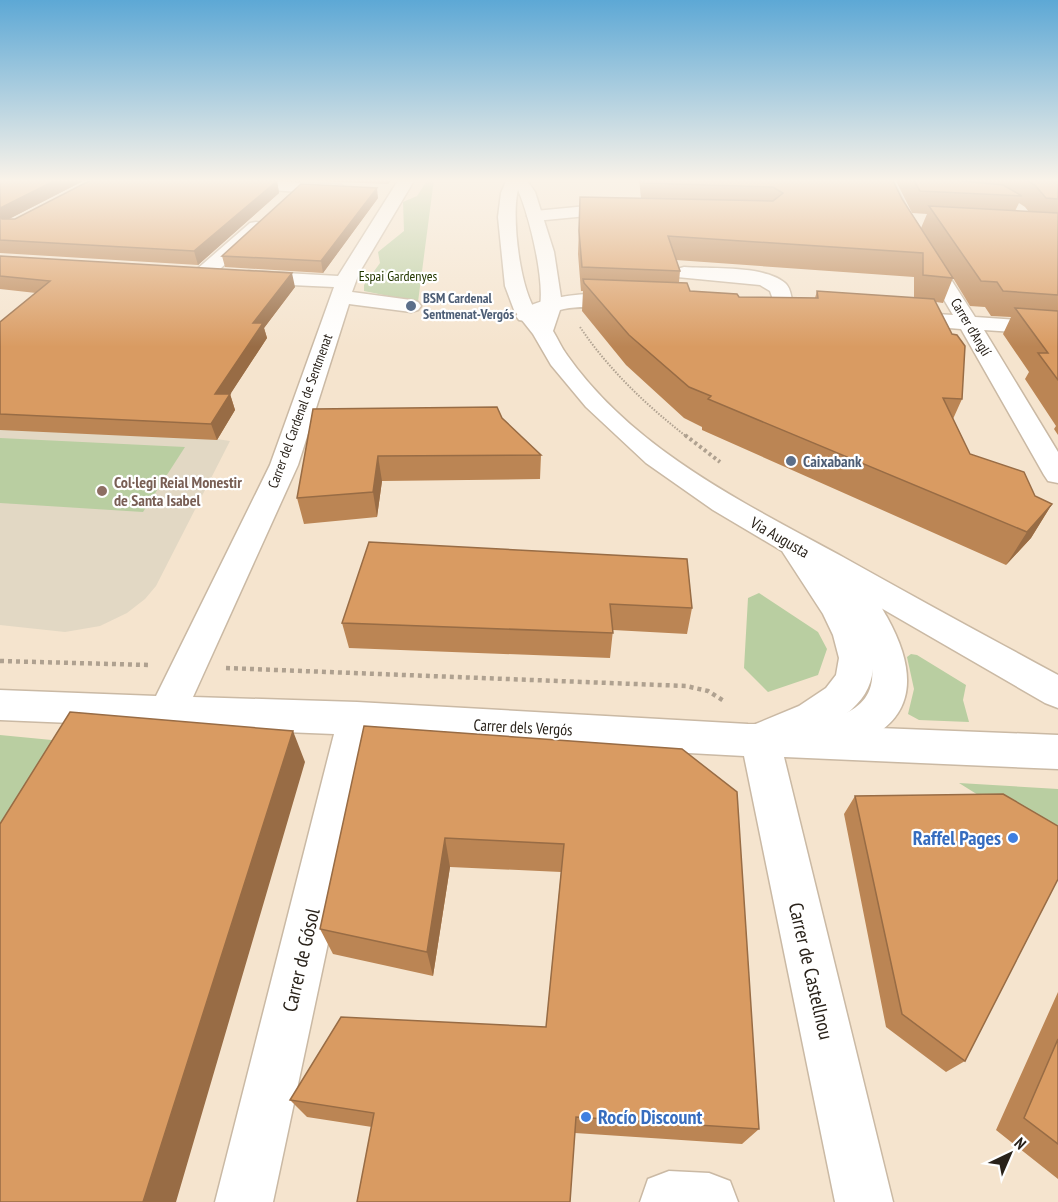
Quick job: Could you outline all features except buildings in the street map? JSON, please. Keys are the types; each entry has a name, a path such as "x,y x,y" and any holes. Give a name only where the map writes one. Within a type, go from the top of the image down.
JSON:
{"street":[{"path":"203,274 247,235"},
{"name":"Carrer del Cardenal de Sentmenat","path":"167,712 206,635 284,465 343,290 370,235"},
{"name":"Via Augusta","path":"508,235 518,297 534,323 557,358 590,397 638,443 699,489 793,545 1048,683"},
{"name":"Via Augusta","path":"534,323 552,304 540,235"},
{"name":"Carrer d'Anglí","path":"922,235 1058,475"},
{"path":"182,273 343,290 411,306"},
{"path":"684,273 766,280 779,288 783,304 803,311"},
{"path":"552,304 583,299 652,302"},
{"path":"769,309 827,313"},
{"path":"886,317 1058,329"},
{"path":"745,723 812,718 845,693 855,680 858,662 856,649 844,618 793,545"},
{"name":"Carrer dels Vergós","path":"0,705 357,718 745,723 815,738 858,726 879,711 889,695 891,673 887,652 866,610 837,569"},
{"name":"Carrer de Gósol","path":"244,1202 357,718"},
{"path":"745,723 1058,752"},
{"name":"Carrer de Castellnou","path":"745,723 864,1202"},
{"path":"669,1202 669,1200 709,1202"}],"path":[{"path":"575,319 591,345 628,387 656,413 723,464"},
{"path":"0,661 160,665"},
{"path":"216,668 686,686 708,691 745,723"}],"shaded area":[{"name":"Col·legi Reial Monestir de Santa Isabel","path":"224,337 267,338 220,409 235,410 217,439 230,441 156,586 145,599 127,613 100,626 65,632 0,625 0,404"}],"green space":[{"name":"Espai Gardenyes","path":"399,235 427,235 418,302 364,291 364,285 380,263 378,252"},
{"path":"0,438 185,447 143,512 0,503"},
{"path":"759,593 818,632 827,649 818,675 768,692 744,668 748,598"},
{"path":"911,654 917,655 966,685 963,700 969,722 919,720 908,714 914,689 907,657"},
{"path":"0,735 93,744 0,878"},
{"path":"959,783 1058,789 1058,845"}],"place":[{"name":"BSM Cardenal Sentmenat-Vergós","path":"411,306"},
{"name":"Caixabank","path":"791,461"},
{"name":"Col·legi Reial Monestir de Santa Isabel","path":"102,491"},
{"name":"Raffel Pages","path":"1013,838"},
{"name":"Rocío Discount","path":"586,1117"}]}
